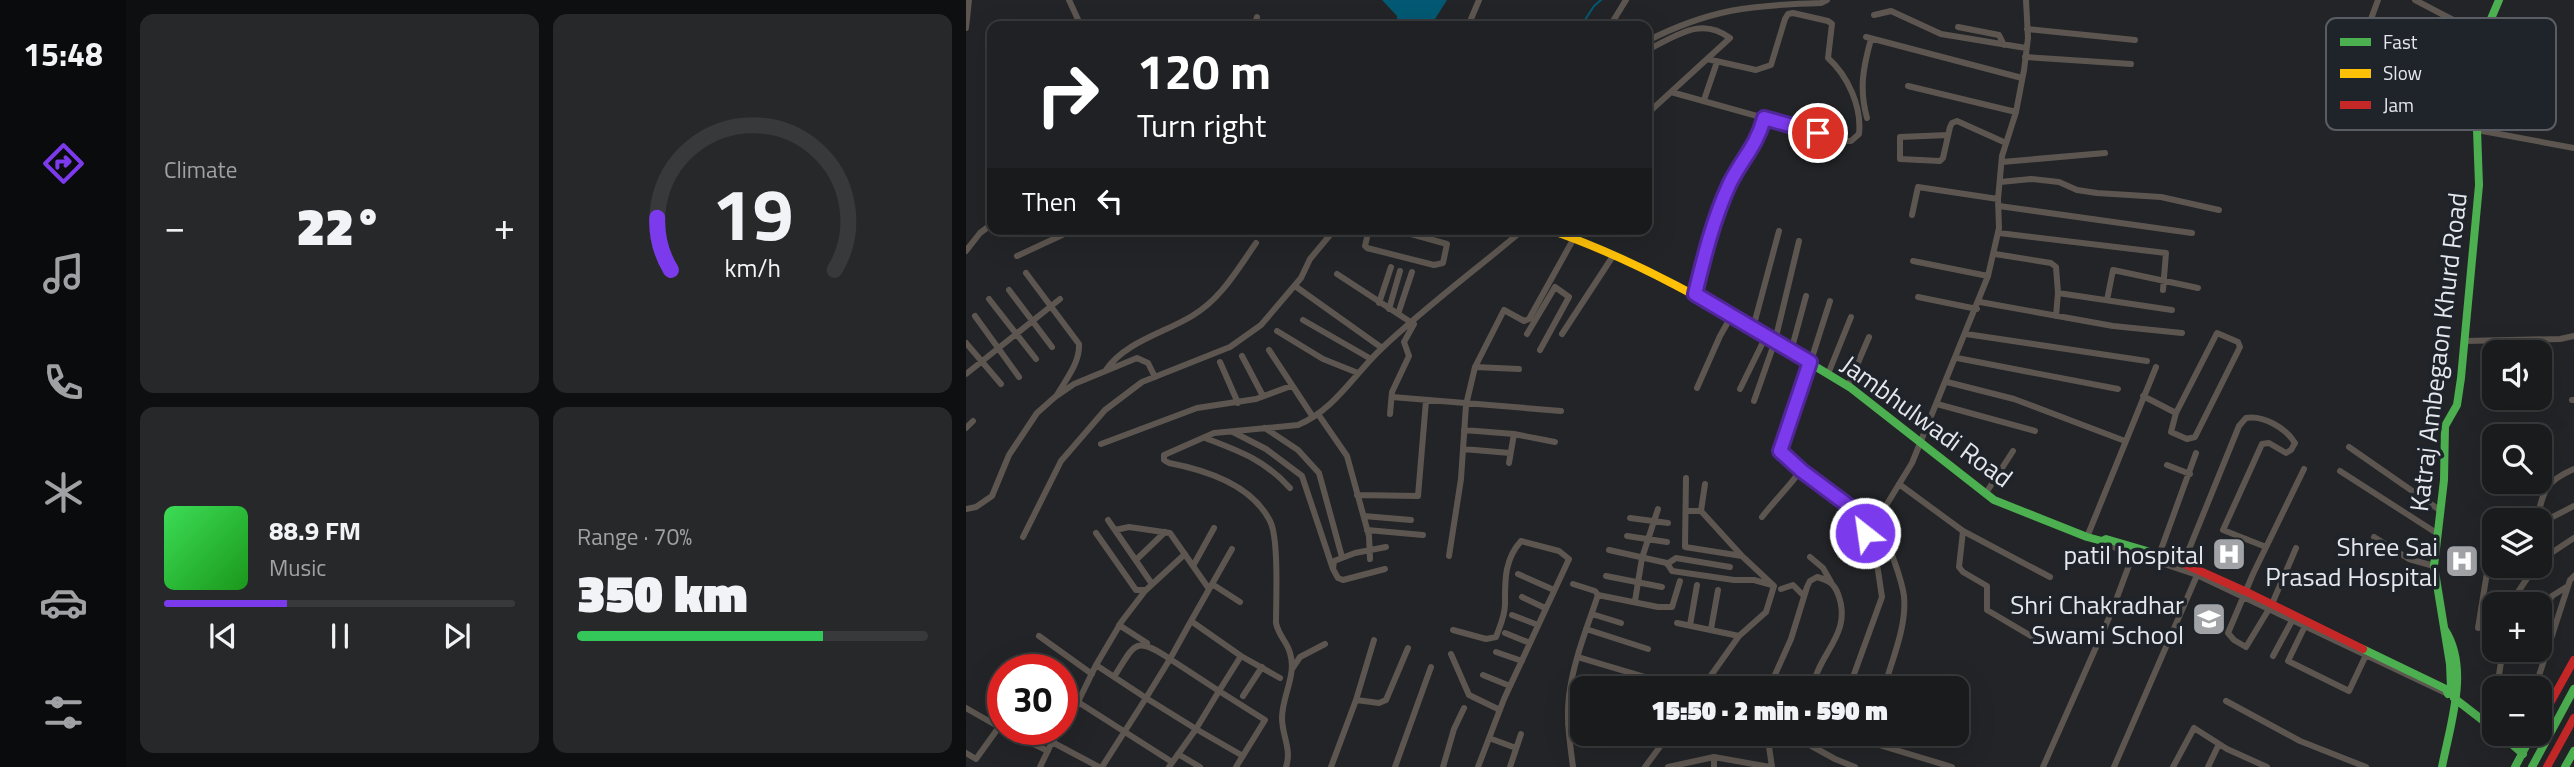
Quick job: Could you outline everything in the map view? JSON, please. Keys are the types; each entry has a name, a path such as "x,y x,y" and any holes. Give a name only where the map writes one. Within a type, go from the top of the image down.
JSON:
{"main road":[{"name":"Katraj Ambegaon Khurd Road","path":"2492,18 2499,0"},
{"name":"Katraj Ambegaon Khurd Road","path":"2442,767 2452,694 2434,566 2441,511 2445,426 2457,405 2464,341 2479,185 2477,130"},
{"name":"Jambhulwadi Road","path":"1565,235 1695,294 1810,362 1848,386 1994,500 2087,537 2102,541 2106,539 2183,564 2446,689 2482,719"},
{"path":"2552,696 2574,660"},
{"path":"2532,767 2574,689"},
{"path":"2547,767 2574,718"},
{"path":"2513,746 2522,754"},
{"path":"2515,767 2526,746"},
{"path":"2565,767 2574,751"}],"street":[{"path":"966,28 969,0"},
{"path":"1069,0 1079,21"},
{"path":"1470,21 1479,0"},
{"path":"1613,21 1626,0"},
{"path":"1652,39 1688,22 1731,9 1821,3 1827,0"},
{"path":"1887,676 1901,624 1904,598 1879,517 1912,463 1989,276 1998,233 2002,163 2016,112 2025,57 2026,0"},
{"path":"2371,18 2378,0"},
{"path":"2415,0 2450,18"},
{"path":"1874,15 1891,11 1941,34 2026,48"},
{"path":"1671,92 1847,141 1859,134 1860,112 1848,86 1827,54 1832,24 1828,21 1788,14 1771,65 1756,70 1707,59"},
{"path":"1652,48 1692,30 1708,27 1719,30 1730,38 1652,109"},
{"path":"1958,27 1999,34 2004,45"},
{"path":"2027,29 2135,40"},
{"path":"1867,118 1861,97 1868,38 2022,78"},
{"path":"2025,57 2131,64"},
{"path":"1705,97 1717,62"},
{"path":"1908,86 2016,112"},
{"path":"1695,294 1707,243 1725,195 1756,143 1764,118"},
{"path":"1948,135 1899,136 1900,159 1940,161 1952,123 1957,121 2006,143"},
{"path":"2477,130 2574,148"},
{"path":"2002,163 2105,153"},
{"path":"2000,182 2031,179 2059,182 2087,192 2161,197 2219,210"},
{"path":"1912,215 1918,187 2192,233"},
{"path":"966,251 987,228"},
{"path":"1753,328 1779,231"},
{"path":"1998,233 2166,253 2163,290"},
{"path":"1017,256 1062,235"},
{"path":"1023,537 1052,475 1071,448 1105,410 1142,382 1230,347 1266,320 1295,286 1310,259 1330,235"},
{"path":"1368,235 1367,248 1434,265 1443,262 1447,244 1420,235"},
{"path":"1286,767 1289,751 1282,719 1292,669 1290,653 1279,636 1276,623 1275,541 1271,522 1260,505 1243,490 1221,479 1164,460 1164,455 1214,433 1298,425 1315,415 1331,405 1382,348 1517,235"},
{"path":"1527,334 1574,238"},
{"path":"1754,401 1775,341 1799,241"},
{"path":"1104,372 1122,352 1193,316 1217,298 1256,243"},
{"path":"1995,254 2051,263 2056,267 2056,316"},
{"path":"1562,334 1613,256"},
{"path":"1913,261 1989,276"},
{"path":"1379,303 1391,267"},
{"path":"2107,300 2113,270 2198,288"},
{"path":"1389,309 1400,271"},
{"path":"1398,314 1412,272"},
{"path":"1026,273 1079,344 1080,353 1055,397"},
{"path":"1337,274 1412,323"},
{"path":"1540,350 1569,297 1552,284"},
{"path":"1449,556 1461,480 1465,405 1475,367 1504,310 1527,321 1552,284"},
{"path":"1295,286 1382,348"},
{"path":"1009,290 1052,347"},
{"path":"2058,293 2172,310"},
{"path":"1791,351 1806,296"},
{"path":"1918,296 2113,326 2182,333"},
{"path":"989,299 1036,359"},
{"path":"966,373 1060,299"},
{"path":"1829,301 1780,451 1865,518 1879,517"},
{"path":"1697,388 1732,315"},
{"path":"975,316 1019,377"},
{"path":"1828,374 1851,317"},
{"path":"1303,320 1371,359"},
{"path":"1390,414 1396,380 1409,356 1404,342 1414,325 1412,323"},
{"path":"1277,331 1323,359 1358,373"},
{"path":"2217,333 2238,342 2240,347 2194,437 2187,439 2171,432 2176,413 2217,333"},
{"path":"1966,334 2147,362"},
{"path":"1740,389 1766,336"},
{"path":"2464,341 2560,339 2574,336"},
{"path":"1848,386 1869,337"},
{"path":"966,343 1000,384"},
{"path":"1269,350 1291,386 1347,456 1364,516 1370,559"},
{"path":"1242,356 1264,396"},
{"path":"966,509 976,507 992,496 1009,455 1021,436 1037,413 1055,397 1074,384 1137,358 1148,363 1155,377"},
{"path":"1957,358 2118,389"},
{"path":"1220,362 1238,402"},
{"path":"1475,367 1519,369"},
{"path":"2087,537 2156,367"},
{"path":"1947,382 2014,400 2125,441"},
{"path":"1101,444 1197,408 1264,396 1291,386"},
{"path":"2143,396 2176,413"},
{"path":"1392,397 1561,411"},
{"path":"1357,495 1418,496 1426,401"},
{"path":"1937,404 2035,431"},
{"path":"2183,564 2239,426 2246,418 2256,416 2280,428 2295,443 2286,453 2269,443 2262,444 2223,530 2266,547"},
{"path":"966,428 973,421"},
{"path":"1265,428 1298,450 1320,473 1342,557"},
{"path":"1464,430 1514,434 1555,442"},
{"path":"1231,431 1266,449 1302,476 1338,578 1343,580 1385,569"},
{"path":"1509,463 1514,434"},
{"path":"1205,438 1246,454 1267,466 1290,488"},
{"path":"2349,447 2441,511"},
{"path":"1463,449 1510,453"},
{"path":"1986,494 2013,451"},
{"path":"2159,555 2196,453"},
{"path":"2167,465 2190,474"},
{"path":"2541,508 2546,485 2556,476 2574,468"},
{"path":"1762,517 1801,470"},
{"path":"2296,548 2270,606 2246,647 2234,640 2228,633 2244,594 2304,470"},
{"path":"2340,471 2438,534"},
{"path":"1686,478 1685,547 1742,556"},
{"path":"1701,511 1705,484"},
{"path":"1899,484 1963,531 2050,577"},
{"path":"2552,516 2574,506"},
{"path":"1635,601 1642,558 1658,509"},
{"path":"1686,511 1701,511 1742,556 1777,587"},
{"path":"1364,516 1412,520"},
{"path":"1630,518 1668,523"},
{"path":"1853,676 1882,597 1878,568 1865,533 1865,518"},
{"path":"1108,520 1152,584"},
{"path":"1115,530 1120,527 1170,533 1211,587 1240,602"},
{"path":"1123,541 1135,528"},
{"path":"1193,566 1214,528"},
{"path":"1367,530 1423,535"},
{"path":"1963,531 1959,567 1987,586 1987,610 2036,639"},
{"path":"1136,561 1165,532"},
{"path":"1096,533 1136,590 1146,590"},
{"path":"1627,536 1667,542"},
{"path":"2374,537 2409,559 2434,566"},
{"path":"2552,553 2574,538"},
{"path":"1453,631 1486,639 1496,637 1505,605 1503,590 1506,567 1514,548 1521,541 1559,551 1569,559 1510,686 1478,767"},
{"path":"1333,569 1334,561 1342,557 1386,547"},
{"path":"1058,745 1101,767 1170,659 1232,549"},
{"path":"1609,550 1667,564 1672,570 1754,580 1777,587 1793,585 1804,596"},
{"path":"2043,767 2112,611 2135,550"},
{"name":"Jambhulwadi Road","path":"2135,550 2198,573"},
{"path":"1185,554 1146,590 1119,625 1078,702 1170,765 1196,729 1241,656"},
{"path":"1810,557 1823,568 1836,587 1844,616 1842,626 1816,676"},
{"path":"1667,564 1676,558 1730,567"},
{"path":"1878,568 1894,562"},
{"path":"2114,767 2198,573"},
{"path":"1518,574 1554,590"},
{"path":"1606,576 1662,587"},
{"path":"2539,676 2568,586 2574,576"},
{"path":"1774,676 1791,639 1804,596 1814,578 1831,582"},
{"path":"2478,628 2485,578"},
{"path":"1598,596 1672,607 1680,581"},
{"path":"1573,584 1595,591 1598,596"},
{"path":"1690,625 1697,585"},
{"path":"2552,596 2568,586"},
{"path":"1711,676 1740,636 1766,612 1777,587"},
{"path":"1711,629 1718,590"},
{"path":"1573,767 1568,724 1569,695 1586,629 1598,596"},
{"path":"1522,597 1545,608"},
{"path":"1592,614 1621,623"},
{"path":"1512,615 1538,625"},
{"path":"2273,656 2294,618"},
{"path":"1191,621 1241,656 1280,678"},
{"path":"1677,623 1740,636"},
{"path":"2306,624 2288,661 2349,691 2367,653"},
{"path":"1119,625 1274,725"},
{"path":"1586,629 1648,649"},
{"path":"1505,633 1530,643"},
{"path":"1039,636 1092,674"},
{"path":"1331,767 1356,700 1374,640"},
{"path":"1114,677 1132,648 1140,643 1150,646"},
{"path":"1292,669 1300,657 1325,644"},
{"path":"1356,700 1379,703 1386,700 1408,648"},
{"path":"1496,652 1522,661"},
{"path":"1451,654 1469,695 1500,710"},
{"path":"1578,657 1642,676"},
{"path":"1096,665 1243,756"},
{"path":"1243,696 1262,667"},
{"path":"1395,767 1432,667"},
{"path":"1483,675 1510,686"},
{"path":"2226,701 2300,741 2366,767"},
{"path":"966,708 987,720"},
{"path":"1443,767 1454,729 1464,708"},
{"path":"1236,767 1265,720"},
{"path":"2173,767 2194,728 2219,744 2267,767"},
{"path":"1510,767 1521,734"},
{"path":"1489,738 1516,748"},
{"path":"2208,767 2219,744"},
{"path":"966,753 976,759 988,745"},
{"path":"1036,745 1048,751"},
{"path":"1040,767 1051,745"},
{"path":"1645,767 1660,746"},
{"path":"1668,767 1683,766 1714,757 1771,767 1769,746"},
{"path":"1812,746 1855,767"},
{"path":"1882,746 1928,764 1952,767"},
{"path":"1178,754 1200,767"},
{"path":"1714,757 1714,767"}],"water":[{"path":"1382,0 1447,0 1436,21 1397,21 1397,16"}],"waterway":[{"path":"1584,21 1601,0"}],"traffic: fast":[{"path":"2491,18 2499,0"},
{"path":"2454,690 2451,688 2450,664 2434,566 2444,480 2445,426 2457,405 2461,378 2479,185 2477,130"},
{"path":"1798,356 1851,388 1994,500 2087,537 2102,541 2106,539 2171,558"},
{"path":"2442,767 2453,715 2457,679 2452,645 2445,630"},
{"path":"2363,649 2446,689 2448,694"},
{"path":"2532,767 2574,689"},
{"path":"2454,698 2482,720"},
{"path":"2514,746 2523,754"},
{"path":"2515,767 2526,746"},
{"path":"2565,767 2574,751"}],"traffic: slow":[{"path":"1564,235 1644,269 1707,302 1798,356"}],"traffic: jam":[{"path":"2171,558 2363,649"},
{"path":"2552,700 2574,660"},
{"path":"2547,767 2574,718"}],"place":[{"name":"patil hospital","path":"2229,554"},
{"name":"Shree Sai Prasad Hospital","path":"2462,561"},
{"name":"Shri Chakradhar Swami School","path":"2209,619"}],"route":[{"path":"1818,133 1764,118 1756,143 1729,186 1707,243 1695,294 1810,362 1780,451 1865,518 1865,533"}]}
